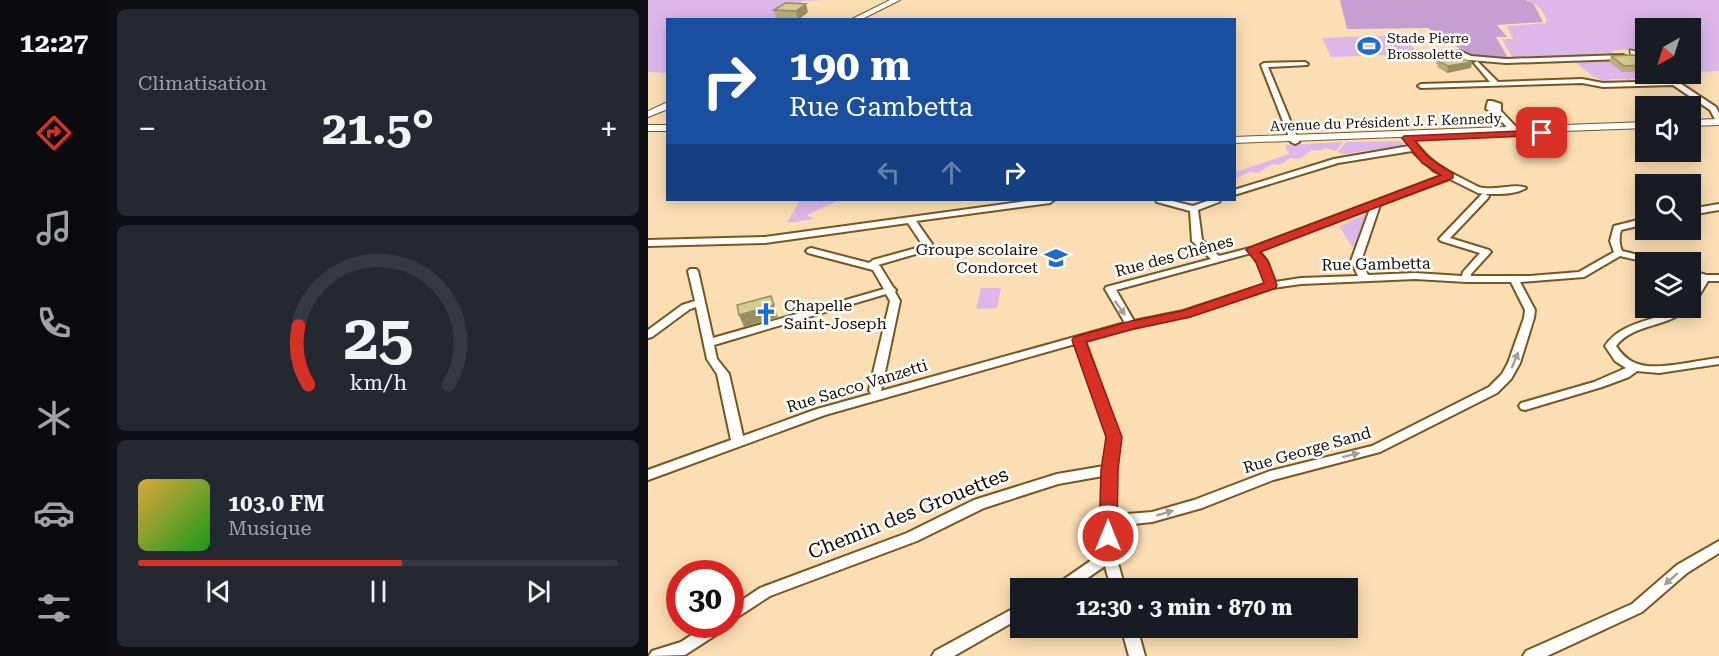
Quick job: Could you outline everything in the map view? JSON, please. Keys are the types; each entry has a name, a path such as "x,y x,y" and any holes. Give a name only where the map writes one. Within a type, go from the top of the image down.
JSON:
{"main road":[{"path":"870,11 896,0"},
{"path":"857,18 884,2"},
{"path":"849,18 884,2"},
{"path":"648,112 666,104"},
{"path":"1701,124 1719,124"},
{"path":"648,126 666,126"},
{"name":"Avenue du Président J. F. Kennedy","path":"1407,137 1635,127"},
{"name":"Avenue du Président J. F. Kennedy","path":"1236,142 1635,127"}],"street":[{"path":"1470,58 1506,61 1635,57"},
{"path":"1477,63 1496,84"},
{"path":"1294,140 1264,65 1305,64"},
{"path":"1421,86 1477,91 1496,84 1582,81 1603,85 1635,84"},
{"path":"1677,84 1713,109 1719,124"},
{"path":"1477,91 1498,106 1497,111 1515,131"},
{"path":"1407,137 1414,148 1437,169 1483,192 1522,188"},
{"path":"1236,192 1337,160 1414,148"},
{"name":"Rue des Chênes","path":"1131,325 1110,290 1252,250 1449,176"},
{"path":"1467,279 1466,274 1486,252 1444,239 1485,196"},
{"path":"648,243 765,240 1043,201"},
{"path":"1164,201 1194,209 1214,201"},
{"path":"1364,278 1356,261 1376,203"},
{"path":"1701,210 1719,207"},
{"path":"1194,209 1197,241 1218,260"},
{"path":"871,266 876,262 922,249 927,244 911,220"},
{"path":"1635,224 1617,228 1614,236 1619,253 1635,257"},
{"path":"1252,250 1262,261 1271,285"},
{"path":"811,251 877,268 891,290 896,302 875,390 877,395"},
{"name":"Rue Gambetta","path":"1079,340 1131,325 1185,314 1271,285 1301,281 1415,276 1515,280 1581,274 1594,269 1619,253"},
{"path":"693,271 712,359 723,374 738,442"},
{"path":"1701,277 1719,278"},
{"path":"1701,284 1705,278"},
{"name":"Rue George Sand","path":"1108,521 1152,517 1197,504 1270,476 1376,449 1493,390 1507,376 1514,363 1529,318 1530,310 1515,280"},
{"path":"708,343 891,290"},
{"path":"648,334 686,306 699,303"},
{"path":"1665,318 1629,328 1612,343 1610,346 1612,350 1626,366 1647,371 1719,361"},
{"path":"1079,340 1114,437 1108,521 1109,556 1115,578"},
{"name":"Rue Sacco Vanzetti","path":"648,475 821,412 1079,340"},
{"path":"1525,406 1627,374 1633,369"},
{"name":"Chemin des Grouettes","path":"744,606 765,592 912,537 979,504 1058,479 1110,470"},
{"path":"1531,656 1637,608 1682,569 1719,546"},
{"path":"1077,578 1109,556"},
{"path":"940,656 1010,617"},
{"path":"657,656 685,648 700,638"},
{"path":"1132,638 1137,656"}],"shaded area":[{"path":"648,0 825,0 803,1 777,18 666,18 666,73 648,72"},
{"path":"1340,0 1525,0 1533,3 1543,22 1497,25 1507,37 1496,37 1508,58 1470,55 1428,28 1347,29"},
{"path":"1527,0 1719,0 1719,71 1701,72 1701,18 1635,18 1635,51 1611,51 1619,56 1513,59 1502,39 1513,39 1507,26 1547,23 1545,15"},
{"name":"Stade Pierre Brossolette","path":"1402,35 1419,54 1331,57 1322,38"},
{"path":"1635,58 1635,78 1629,79 1632,82 1626,79 1609,79 1612,82 1607,82 1591,75 1573,60"},
{"path":"1399,141 1406,145 1345,154 1338,152 1346,142"},
{"path":"1343,142 1336,151 1325,148 1320,151 1312,150 1299,159 1290,158 1280,165 1272,164 1258,173 1249,172 1236,178 1236,172 1289,154 1285,145"},
{"path":"799,201 837,201 807,215 814,219 787,223"},
{"path":"1369,213 1355,251 1339,226"},
{"path":"981,288 1001,288 997,308 976,309"}],"building":[{"path":"785,3 806,4 796,11 774,10"},
{"path":"1450,55 1472,62 1448,66 1438,61 1441,60 1437,58"},
{"path":"1634,55 1635,66 1624,66 1611,56"},
{"path":"771,296 774,305 739,315 737,305"}],"place":[{"name":"Stade Pierre Brossolette","path":"1369,46"},
{"name":"Groupe scolaire Condorcet","path":"1056,258"},
{"name":"Chapelle Saint-Joseph","path":"766,314"}],"route":[{"path":"1108,536 1110,470 1114,437 1079,340 1131,325 1206,308 1271,285 1262,261 1252,250 1449,176 1425,160 1407,138 1542,133"}]}
